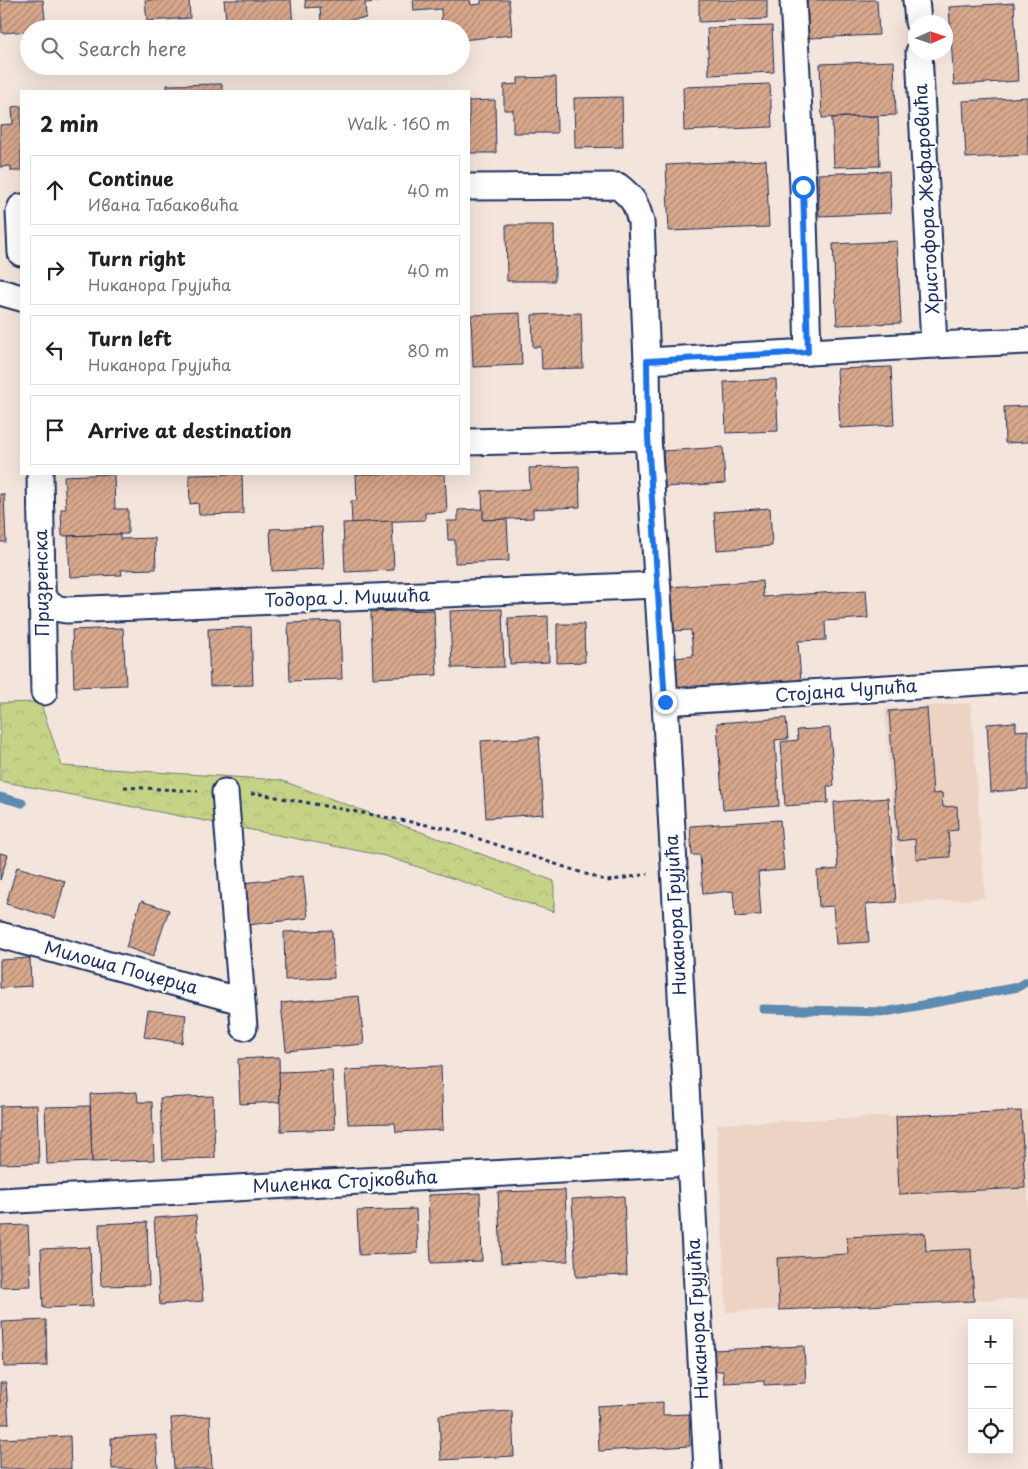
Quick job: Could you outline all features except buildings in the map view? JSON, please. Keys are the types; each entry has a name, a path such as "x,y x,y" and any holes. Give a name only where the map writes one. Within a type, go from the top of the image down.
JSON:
{"street":[{"path":"793,0 803,187 808,352"},
{"path":"916,0 917,15"},
{"name":"Христофора Жефаровића","path":"919,60 934,345"},
{"name":"Никанора Грујића","path":"470,187 618,186 636,204 641,222 648,437 665,702 707,1469"},
{"path":"20,210 20,232"},
{"path":"0,292 20,298"},
{"path":"647,361 1028,341"},
{"path":"470,442 648,437"},
{"name":"Призренска","path":"40,475 44,692"},
{"name":"Тодора Ј. Мишића","path":"42,597 49,605 67,610 657,585"},
{"name":"Стојана Чупића","path":"665,702 1028,679"},
{"path":"225,792 244,1027"},
{"name":"Милоша Поцерца","path":"0,935 241,1001"},
{"name":"Миленка Стојковића","path":"0,1200 689,1163"}],"path":[{"path":"124,787 260,794 450,829 607,881 674,870"}],"shaded area":[{"path":"971,703 985,898 899,904 885,709"},
{"path":"1028,1110 1028,1298 726,1312 717,1124"}],"green space":[{"path":"40,702 62,766 280,780 554,881 554,912 385,856 0,781 0,703"}],"waterway":[{"path":"0,797 22,803"},
{"path":"763,1009 885,1012 1018,987 1028,981"}],"route":[{"path":"665,702 648,437 647,361 808,352 803,187"}]}
